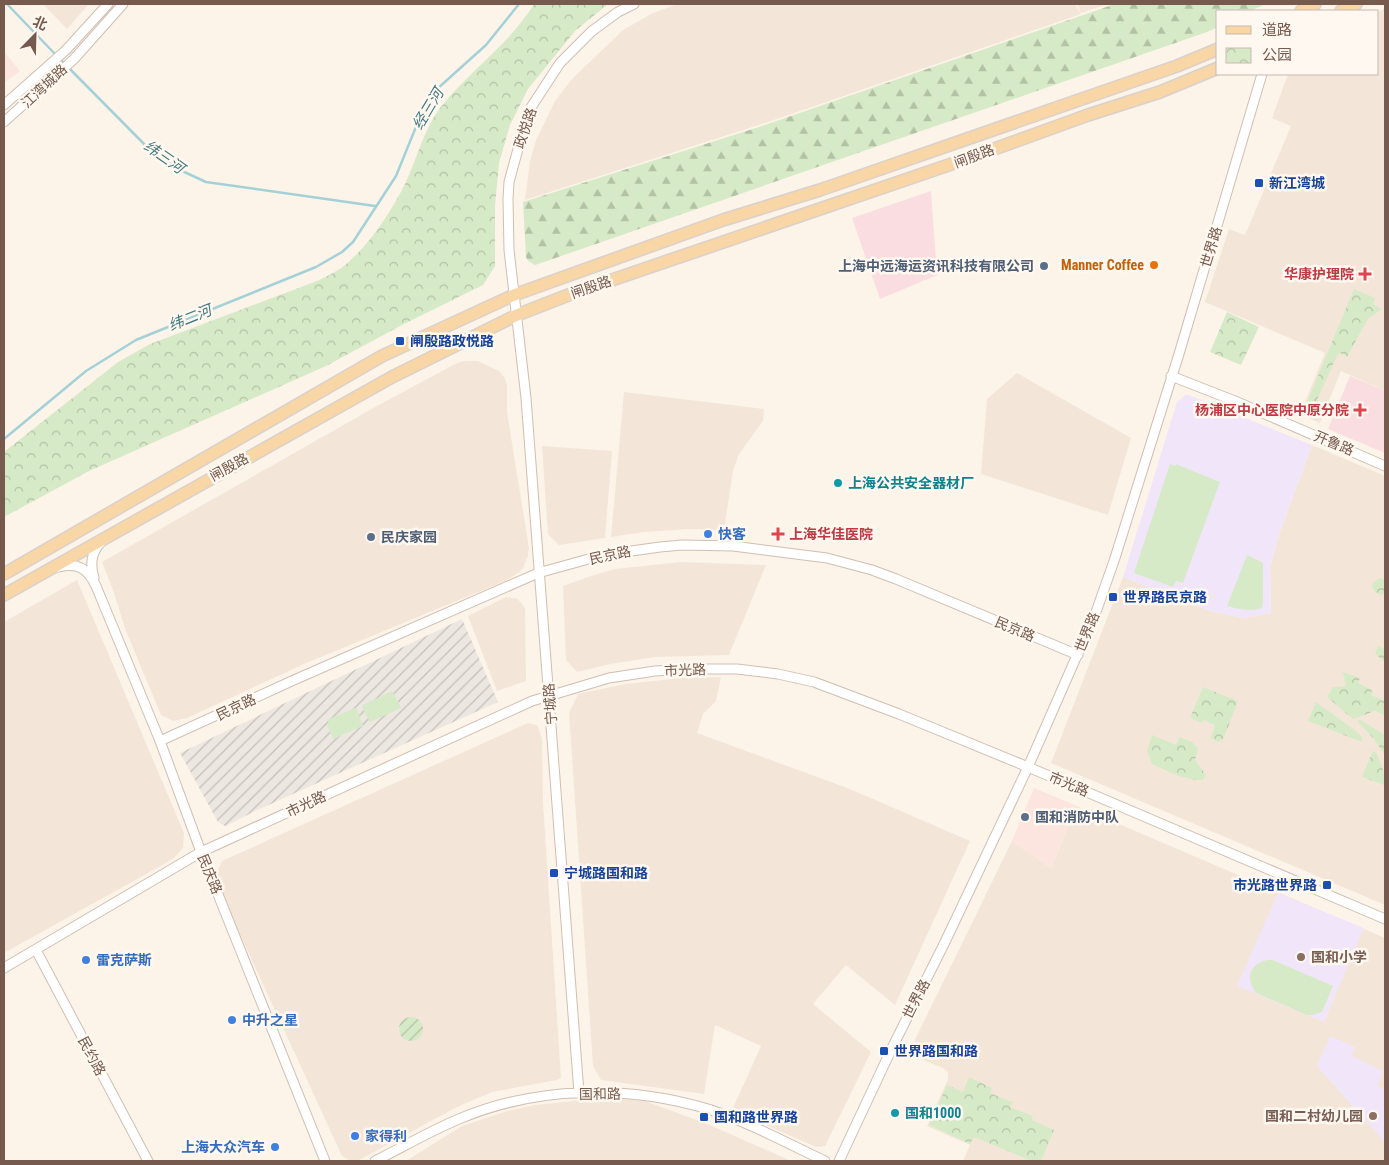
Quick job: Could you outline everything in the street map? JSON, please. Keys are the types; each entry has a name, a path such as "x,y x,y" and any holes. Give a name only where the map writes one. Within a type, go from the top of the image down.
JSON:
{"main road":[{"path":"1303,10 1315,4"},
{"path":"1343,10 1356,4"},
{"name":"闸殷路","path":"4,574 374,360 514,295 723,220 820,190 1177,66 1216,50"},
{"name":"闸殷路","path":"4,595 392,377 517,315 582,290 975,156 1088,115 1160,92 1216,69"},
{"path":"568,276 566,282 568,288 582,290"},
{"path":"444,327 463,322 468,326 464,339 453,347"}],"street":[{"name":"江湾城路","path":"4,105 66,50 108,4"},
{"name":"江湾城路","path":"4,122 74,59 123,4"},
{"name":"政悦路","path":"517,315 509,250 508,198 509,182 528,112 560,62 592,31 618,12 634,4"},
{"name":"世界路","path":"838,1161 1028,767 1096,612 1114,561 1262,75"},
{"name":"宁城路","path":"517,315 526,398 579,1093"},
{"name":"开鲁路","path":"1171,376 1240,403 1385,466"},
{"name":"民庆路","path":"108,536 96,548 92,558 92,573 96,586 160,741 201,852 326,1161"},
{"name":"民京路","path":"160,741 294,680 538,574 603,555 682,545 733,546 827,558 872,570 1078,655"},
{"name":"民庆路","path":"43,574 60,566 78,566 86,570 96,586"},
{"name":"市光路","path":"4,968 201,852 532,701 609,678 655,671 737,669 778,674 814,682 1028,767 1385,919"},
{"name":"民约路","path":"36,950 148,1161"},
{"name":"国和路","path":"375,1161 436,1130 480,1111 522,1099 579,1093 626,1093 667,1099 709,1110 752,1127 826,1161"}],"shaded area":[{"path":"43,4 89,4 67,29"},
{"path":"677,4 1075,4 1081,14 780,118 525,200 530,161 536,140 555,101 572,79 623,30 651,14"},
{"path":"1077,4 1108,4 1081,13"},
{"path":"1385,8 1385,391 1341,371 1320,423 1300,414 1325,353 1205,302 1229,229 1245,235 1291,126 1272,118 1288,75 1379,75 1379,11"},
{"path":"4,51 20,71 4,83"},
{"path":"931,191 937,275 880,299 852,218"},
{"name":"民庆家园","path":"464,361 478,361 499,371 507,385 507,412 529,548 523,568 505,581 304,664 187,718 173,721 161,715 126,631 102,562 377,406"},
{"path":"1017,373 1131,438 1108,515 981,474 987,399"},
{"name":"杨浦区中心医院中原分院","path":"1350,376 1385,391 1385,453 1328,429"},
{"path":"624,392 764,409 763,421 739,454 733,471 724,530 689,529 644,532 611,537"},
{"path":"1185,395 1312,445 1278,537 1270,567 1271,613 1244,618 1210,611 1123,577 1177,402"},
{"path":"1312,445 1385,476 1385,905 1051,763 1123,577 1210,611 1244,618 1271,613 1270,567 1278,537"},
{"path":"542,446 612,451 605,538 559,545 548,534"},
{"path":"681,562 766,565 729,655 655,657 610,664 577,672 566,660 563,586 615,569"},
{"path":"77,580 184,833 183,848 173,859 4,953 4,622"},
{"path":"506,597 518,599 525,608 526,681 497,691 468,616"},
{"path":"462,619 498,702 255,811 228,825 225,826 218,822 180,753"},
{"path":"721,677 716,701 703,714 697,733 850,789 970,841 895,1005 846,965 813,1004 871,1052 825,1146 816,1147 732,1110 761,1046 715,1025 704,1094 601,1080 593,1066 569,713 578,694 625,684 682,678"},
{"path":"528,723 537,725 542,739 543,802 561,1078 492,1092 455,1108 357,1161 349,1160 342,1156 215,880 217,872 222,861"},
{"path":"1034,788 1077,806 1051,868 1012,841"},
{"path":"1077,806 1385,938 1385,1161 963,1161 970,1145 927,1126 948,1079 948,1072 943,1068 908,1054 1012,841 1051,868"},
{"name":"国和小学","path":"1278,893 1364,928 1324,1022 1237,986"},
{"name":"国和二村幼儿园","path":"1330,1036 1355,1047 1352,1056 1383,1071 1377,1086 1385,1089 1385,1142 1317,1066"},
{"path":"604,1098 645,1101 710,1125 791,1161 406,1161 462,1126 507,1111 535,1105"}],"green space":[{"path":"534,4 608,4 575,31 528,89 510,125 499,163 495,206 495,266 483,285 402,325 326,366 89,471 4,517 4,452 118,362 150,344 317,281 338,270 351,260 378,229 393,206 405,184 429,126 440,108 513,32"},
{"path":"1115,4 1266,4 1252,10 1216,10 1216,28 1207,32 544,262 535,265 528,261 526,257 523,202 759,127"},
{"path":"1354,289 1375,298 1373,304 1382,309 1368,319 1347,357 1340,353 1337,356 1317,400 1327,406 1324,414 1318,413 1316,420 1302,414"},
{"path":"1227,312 1259,327 1241,365 1210,352"},
{"path":"1170,464 1176,466 1176,464 1220,482 1183,583 1176,581 1173,587 1134,573"},
{"path":"1247,555 1263,563 1262,608 1253,610 1227,606"},
{"path":"1379,578 1385,579 1385,593 1381,595 1375,592 1372,587 1373,583"},
{"path":"1378,646 1385,649 1385,662 1375,654"},
{"path":"1343,672 1360,678 1358,683 1372,690 1371,695 1385,701 1385,716 1374,710 1353,719 1327,697 1333,687 1346,686"},
{"path":"1203,687 1238,701 1224,738 1218,742 1211,738 1215,725 1203,720 1202,723 1190,718"},
{"path":"392,691 401,708 370,722 362,707 363,705"},
{"path":"1316,702 1355,730 1362,737 1362,742 1308,721"},
{"path":"355,708 363,726 333,739 327,725 329,719"},
{"path":"1361,720 1385,735 1385,755 1373,738 1357,721"},
{"path":"1152,735 1176,745 1180,737 1192,742 1198,749 1195,760 1206,775 1203,780 1184,777 1152,764 1147,751"},
{"path":"1373,751 1376,752 1383,768 1384,785 1362,777"},
{"path":"1267,960 1273,960 1333,986 1322,1012 1307,1015 1256,993 1251,982 1251,973 1256,965"},
{"path":"411,1017 416,1018 422,1024 422,1034 416,1040 411,1041 406,1040 400,1034 399,1029 400,1024 406,1018"},
{"path":"969,1077 992,1088 990,1093 1013,1102 1010,1107 1033,1116 1032,1120 1054,1130 1041,1161 1032,1161 974,1137 970,1144 929,1125 947,1085 963,1092"}],"waterway":[{"name":"纬三河","path":"7,4 56,55"},
{"name":"纬二河","path":"4,439 86,371 136,340 316,267 342,252 353,242 396,176 420,117 437,89 486,45 519,4"},
{"name":"纬三河","path":"60,59 150,150 180,170 206,182 375,206"}],"place":[{"name":"新江湾城","path":"1259,183"},
{"name":"Manner Coffee","path":"1154,265"},
{"name":"上海中远海运资讯科技有限公司","path":"1044,266"},
{"name":"华康护理院","path":"1365,274"},
{"name":"闸殷路政悦路","path":"400,341"},
{"name":"杨浦区中心医院中原分院","path":"1360,410"},
{"name":"上海公共安全器材厂","path":"838,483"},
{"name":"快客","path":"708,534"},
{"name":"上海华佳医院","path":"778,534"},
{"name":"民庆家园","path":"371,537"},
{"name":"世界路民京路","path":"1113,597"},
{"name":"国和消防中队","path":"1025,817"},
{"name":"宁城路国和路","path":"554,873"},
{"name":"市光路世界路","path":"1327,885"},
{"name":"国和小学","path":"1301,957"},
{"name":"雷克萨斯","path":"86,960"},
{"name":"中升之星","path":"232,1020"},
{"name":"世界路国和路","path":"884,1051"},
{"name":"国和1000","path":"895,1113"},
{"name":"国和二村幼儿园","path":"1373,1116"},
{"name":"国和路世界路","path":"704,1117"},
{"name":"家得利","path":"355,1136"},
{"name":"上海大众汽车","path":"275,1147"}],"water label":[{"name":"经三河","path":"428,109"}]}
